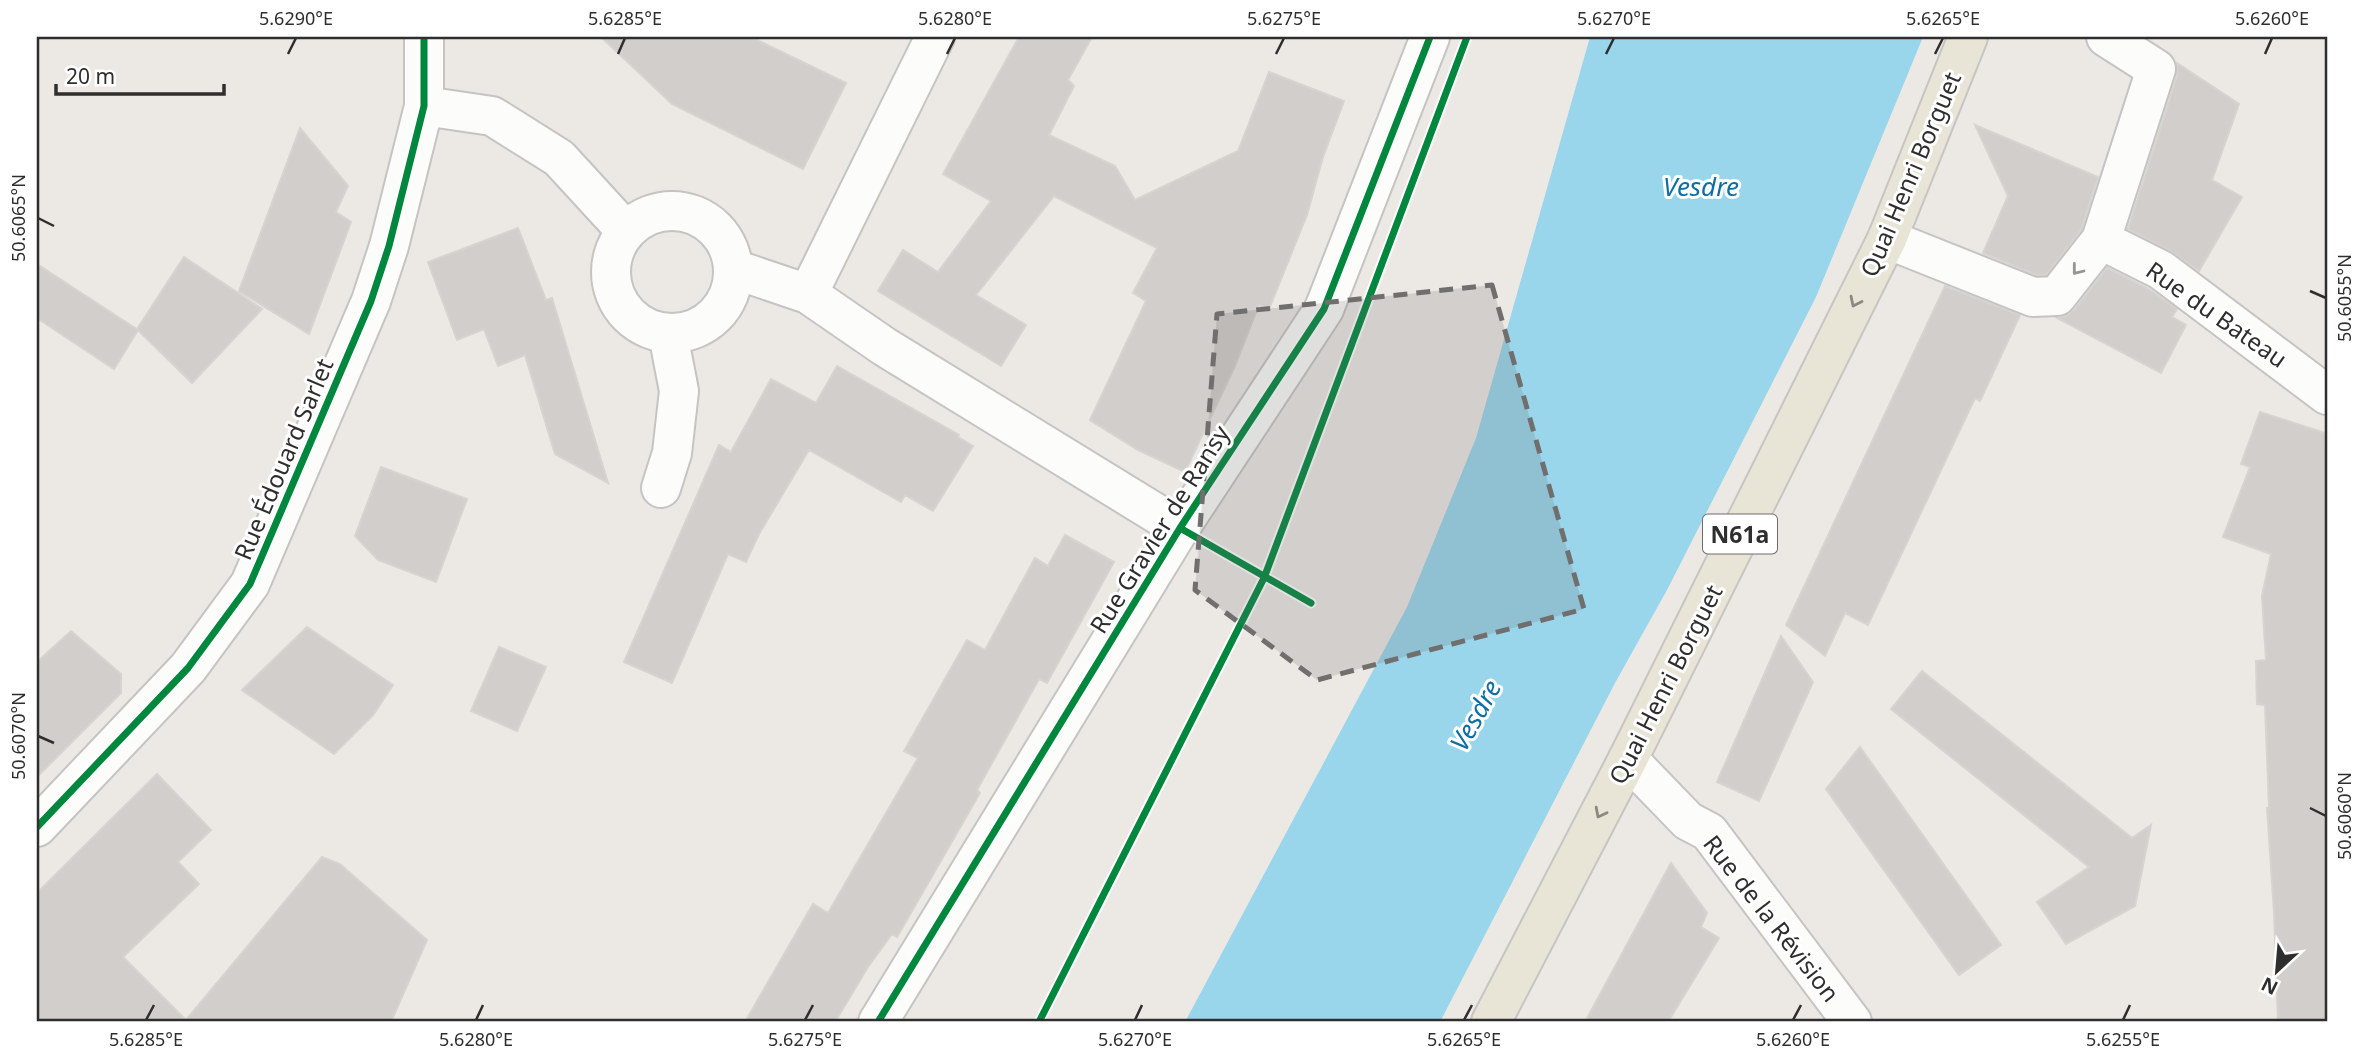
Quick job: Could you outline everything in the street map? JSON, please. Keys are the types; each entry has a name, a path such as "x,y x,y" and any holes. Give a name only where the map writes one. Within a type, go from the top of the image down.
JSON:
{"main road":[{"name":"Quai Henri Borguet","path":"1491,1022 1628,759 1887,239 1968,37"}],"street":[{"name":"Rue Édouard Sarlet","path":"37,827 188,668 250,584 372,301 389,246 424,106 424,37"},
{"path":"808,294 935,37"},
{"name":"Rue Gravier de Ransy","path":"878,1022 1180,528 1324,309 1430,37"},
{"path":"1887,239 2033,297 2057,296 2101,240 2156,69 2106,37"},
{"path":"424,106 492,116 559,158 626,231"},
{"path":"662,212 683,212 703,219 719,232 729,250 734,270 731,290 715,316 688,332 668,334 648,329 631,319 619,304 612,286 611,266 616,247 626,231 643,219 662,212"},
{"name":"Rue du Bateau","path":"2101,240 2161,270 2327,395"},
{"name":"Rue Gravier de Ransy","path":"734,270 808,294 885,347 1180,528"},
{"path":"661,488 672,453 679,391 668,334"},
{"name":"Rue de la Révision","path":"1628,759 1688,821 1709,832 1852,1022"}],"highlighted area":[{"path":"1492,285 1584,609 1317,680 1195,590 1217,314"}],"water":[{"name":"Vesdre","path":"1590,37 1923,37 1816,297 1667,590 1615,683 1440,1022 1185,1022 1407,607 1476,438"}],"building":[{"path":"601,37 751,37 846,83 803,169 672,104"},
{"path":"1019,37 1092,37 1068,80 1074,86 1049,135 1115,166 1135,200 1238,151 1269,72 1344,101 1323,157 1307,215 1269,309 1259,305 1235,366 1185,472 1138,450 1090,420 1146,301 1133,293 1157,248 1054,196 976,295 1026,325 1001,366 878,291 903,250 938,272 991,201 943,174"},
{"path":"2177,63 2239,104 2212,180 2242,197 2199,271 2171,251 2128,229 2177,76"},
{"path":"1975,125 2098,177 2081,230 2046,275 2037,275 1983,253 2008,196"},
{"path":"300,128 348,186 336,212 351,222 309,334 239,291"},
{"path":"518,228 546,300 552,298 608,483 555,454 525,355 498,366 484,329 457,340 428,262"},
{"path":"184,257 262,309 192,383 137,329"},
{"path":"37,264 138,330 114,369 37,318"},
{"path":"2107,268 2149,289 2177,309 2172,317 2186,325 2161,373 2057,318 2074,310"},
{"path":"1945,286 2020,315 1980,401 1975,398 1868,625 1845,613 1825,656 1786,625"},
{"path":"837,366 959,435 958,437 973,446 933,511 905,495 901,502 809,450 759,534 746,562 728,554 672,683 624,662 719,445 731,452 771,379 816,403"},
{"path":"2260,412 2325,433 2327,1022 2278,1022 2267,808 2265,705 2257,704 2256,661 2266,660 2262,596 2271,554 2223,537 2250,467 2241,464"},
{"path":"381,467 467,499 436,582 378,560 355,536"},
{"path":"1065,535 1114,562 1047,683 1039,679 977,790 980,793 897,937 892,934 868,967 835,1022 745,1022 813,904 828,913 918,758 904,751 967,640 985,650 1035,558 1048,566"},
{"path":"307,627 393,685 373,715 334,754 242,690"},
{"path":"71,631 121,674 121,693 37,777 37,662"},
{"path":"1781,636 1813,682 1759,801 1717,782"},
{"path":"499,647 546,667 517,731 471,711"},
{"path":"1922,671 2132,838 2151,825 2135,906 2066,944 2037,902 2089,867 1891,709"},
{"path":"1860,747 2001,945 1959,975 1826,789"},
{"path":"157,774 211,830 178,862 199,884 123,957 186,1020 322,857 340,864 427,940 391,1022 37,1022 37,893"},
{"path":"1671,863 1707,913 1701,927 1719,938 1668,1022 1585,1022"}],"cycle path":[{"path":"37,827 188,668 250,584 371,301 389,246 424,106 424,37"},
{"path":"878,1022 1180,528 1324,309 1430,37"},
{"path":"1039,1022 1264,578 1467,37"},
{"path":"1180,528 1311,603"}]}
